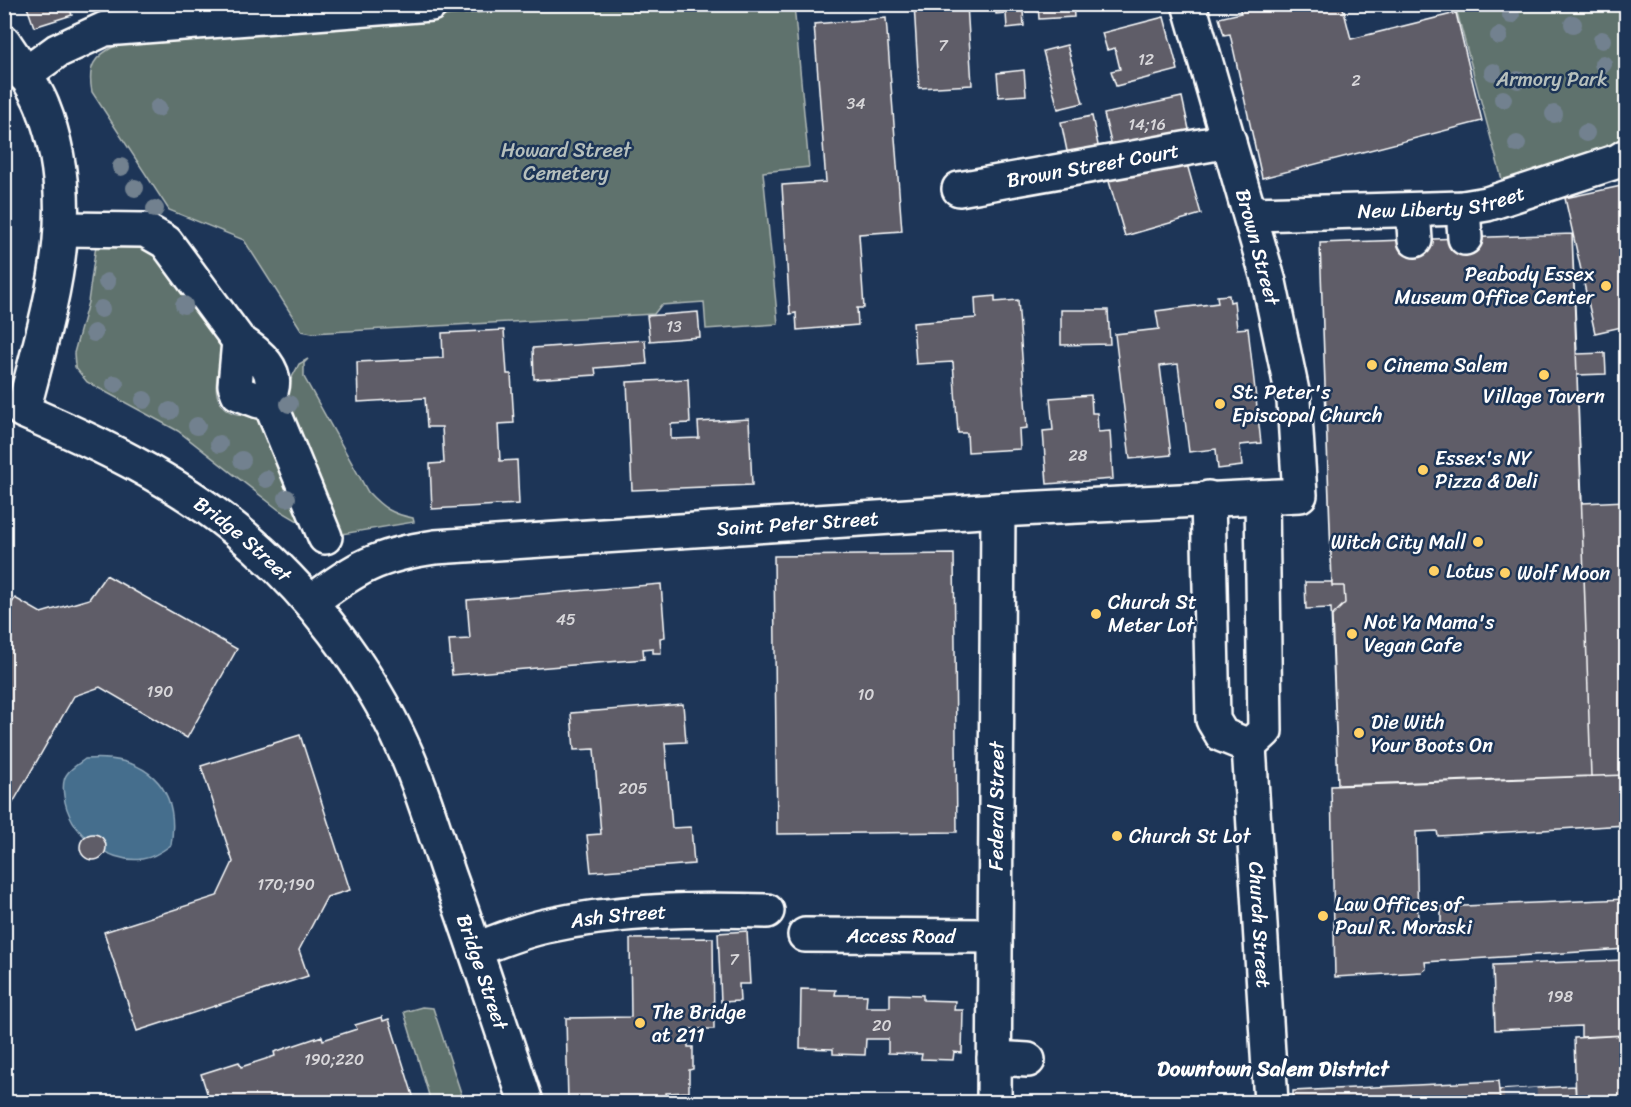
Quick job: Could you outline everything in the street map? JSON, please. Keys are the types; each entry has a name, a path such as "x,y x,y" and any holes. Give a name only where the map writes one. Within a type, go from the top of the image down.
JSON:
{"main road":[{"path":"24,75 57,51 105,30 431,4"},
{"name":"Brown Street","path":"1189,4 1269,282 1294,401 1300,495"},
{"name":"Bridge Street","path":"4,42 41,103 53,138 62,182 63,229 55,283 23,411 140,466 191,497 236,531 311,602 368,682 406,752 476,949 526,1102"},
{"name":"Brown Street Court","path":"959,189 1229,141"},
{"name":"New Liberty Street","path":"1250,214 1414,225 1464,223 1507,198 1618,161 1626,156"},
{"path":"63,229 145,230 166,242 239,341 265,362 272,372 273,388 268,398 325,537"},
{"name":"Saint Peter Street","path":"311,602 349,573 374,560 402,552 435,547 998,510 1300,495"},
{"path":"1208,498 1213,720 1222,735 1249,746 1264,731 1262,496"},
{"name":"Federal Street","path":"994,1102 998,510"},
{"name":"Church Street","path":"1249,746 1271,1102"},
{"name":"Ash Street","path":"476,949 530,930 578,921 696,909 767,911"},
{"name":"Access Road","path":"805,935 995,936"},
{"path":"994,1058 1028,1060"}],"green space":[{"name":"Howard Street Cemetery","path":"565,5 794,5 809,167 763,172 778,324 706,329 704,302 661,305 654,314 312,333 302,331 244,240 169,210 92,92 91,75 94,63 103,53 117,45"},
{"name":"Armory Park","path":"1455,5 1626,5 1626,156 1507,198"},
{"path":"97,238 145,243 170,270 227,344 217,378 220,402 227,410 238,414 254,416 274,413 325,537 279,510 178,431 87,382 75,367 74,353 88,302"},
{"path":"308,359 304,363 304,377 368,492 388,510 413,518 414,522 330,536 278,404 299,364"},
{"path":"422,1007 433,1008 464,1102 431,1102 404,1012"}],"water":[{"path":"85,759 125,762 141,768 154,778 164,790 170,806 173,824 171,845 150,857 128,859 103,850 81,833 67,809 63,787 67,774"}],"building":[{"path":"26,4 68,4 72,15 34,27"},
{"path":"108,4 140,4 142,23 109,25"},
{"path":"159,4 183,4 184,19 161,22"},
{"path":"914,4 967,4 972,85 919,88"},
{"path":"995,4 1029,4 1029,11 1023,11 1024,26 1007,28 1006,13 996,14"},
{"path":"1038,4 1073,4 1074,17 1039,19"},
{"path":"1238,4 1342,4 1351,39 1456,13 1482,121 1262,178 1230,34 1224,35 1219,18 1241,13"},
{"path":"1164,17 1178,70 1116,86 1111,71 1120,69 1115,48 1107,50 1102,33"},
{"path":"886,18 902,231 859,234 864,308 857,308 858,325 797,330 796,313 790,314 782,185 826,182 814,24"},
{"path":"1067,45 1083,103 1058,109 1043,51"},
{"path":"1024,70 1026,95 999,97 997,73"},
{"path":"1182,97 1190,134 1113,151 1104,114"},
{"path":"1092,116 1099,150 1068,156 1061,122"},
{"path":"1185,157 1201,214 1125,236 1108,178"},
{"name":"Peabody Essex Museum Office Center","path":"1626,185 1626,326 1595,333 1565,198"},
{"name":"Witch City Mall","path":"1572,234 1577,354 1605,353 1606,374 1577,375 1582,503 1626,501 1626,775 1338,785 1331,608 1306,609 1305,582 1332,582 1320,243"},
{"name":"Witch City Mall","path":"1572,234 1591,776 1338,785 1332,616 1345,603 1344,586 1332,586 1320,243"},
{"name":"St. Peter's Episcopal Church","path":"1229,295 1230,302 1234,301 1237,329 1248,328 1261,443 1240,445 1242,466 1218,469 1216,449 1189,452 1178,364 1160,366 1171,455 1130,459 1115,334 1159,329 1156,311 1218,303 1217,296"},
{"path":"995,296 995,302 1018,300 1027,428 1019,429 1020,449 968,452 967,433 958,433 953,362 916,364 913,323 976,318 975,298"},
{"path":"1061,310 1108,310 1110,344 1061,345"},
{"path":"698,312 700,337 650,341 647,316"},
{"path":"504,330 507,374 511,374 514,423 498,424 500,461 517,460 519,504 432,509 430,464 444,463 442,427 427,427 425,398 358,402 357,362 443,358 442,333"},
{"path":"645,340 647,364 595,368 596,375 534,379 533,348"},
{"path":"688,379 690,423 671,424 671,439 699,438 698,422 749,419 752,485 632,490 627,382"},
{"path":"1091,395 1092,413 1097,413 1098,432 1110,431 1113,479 1047,484 1043,431 1053,430 1050,398"},
{"path":"954,554 957,832 777,834 774,556"},
{"path":"106,575 237,649 187,738 100,687 74,696 10,808 4,804 4,616 15,598 41,613 89,599"},
{"path":"661,584 665,637 660,638 661,653 653,653 653,648 643,649 644,659 452,675 449,640 470,639 467,600"},
{"path":"683,704 686,742 665,743 672,828 691,827 694,864 591,872 587,835 601,834 594,749 574,750 571,713"},
{"path":"300,735 350,890 327,897 299,950 308,976 137,1031 104,932 217,896 233,862 201,766"},
{"path":"1626,775 1626,825 1438,836 1437,831 1416,832 1418,924 1441,923 1441,907 1626,899 1626,949 1425,962 1426,969 1422,972 1335,977 1331,786"},
{"path":"93,834 102,838 106,847 102,856 93,860 84,856 80,847 84,838"},
{"path":"747,931 750,984 739,984 740,1001 721,1002 718,933"},
{"name":"The Bridge at 211","path":"713,938 714,1029 688,1029 688,1047 693,1047 693,1069 689,1070 689,1092 666,1093 667,1102 568,1102 566,1018 631,1017 630,939"},
{"path":"1626,960 1626,1035 1581,1037 1581,1026 1495,1030 1493,965"},
{"path":"801,989 836,990 835,995 867,995 866,1007 890,1007 890,994 923,995 923,1000 955,1001 954,1010 963,1010 962,1053 954,1052 953,1060 921,1059 922,1054 888,1053 888,1039 866,1039 865,1055 833,1054 833,1049 800,1048"},
{"path":"382,1017 383,1021 389,1019 415,1102 210,1102 201,1074 239,1062 241,1067 275,1056 274,1052 322,1036 323,1040 357,1029 355,1025"},
{"path":"1626,1035 1626,1102 1576,1102 1574,1038"},
{"path":"1498,1081 1500,1102 1293,1102 1293,1091"},
{"path":"1575,1086 1576,1102 1500,1102 1499,1090"}],"tunnel":[{"path":"1520,1089 1521,1102"}],"place":[{"name":"Peabody Essex Museum Office Center","path":"1606,286"},
{"name":"Cinema Salem","path":"1372,365"},
{"name":"Village Tavern","path":"1544,375"},
{"name":"St. Peter's Episcopal Church","path":"1220,404"},
{"name":"Essex's NY Pizza & Deli","path":"1423,470"},
{"name":"Witch City Mall","path":"1478,542"},
{"name":"Lotus","path":"1434,571"},
{"name":"Wolf Moon","path":"1505,573"},
{"name":"Church St Meter Lot","path":"1096,614"},
{"name":"Not Ya Mama's Vegan Cafe","path":"1352,634"},
{"name":"Die With Your Boots On","path":"1359,733"},
{"name":"Church St Lot","path":"1117,836"},
{"name":"Law Offices of Paul R. Moraski","path":"1323,916"},
{"name":"The Bridge at 211","path":"640,1023"}],"district":[{"name":"Downtown Salem District","path":"1273,1069"}]}
